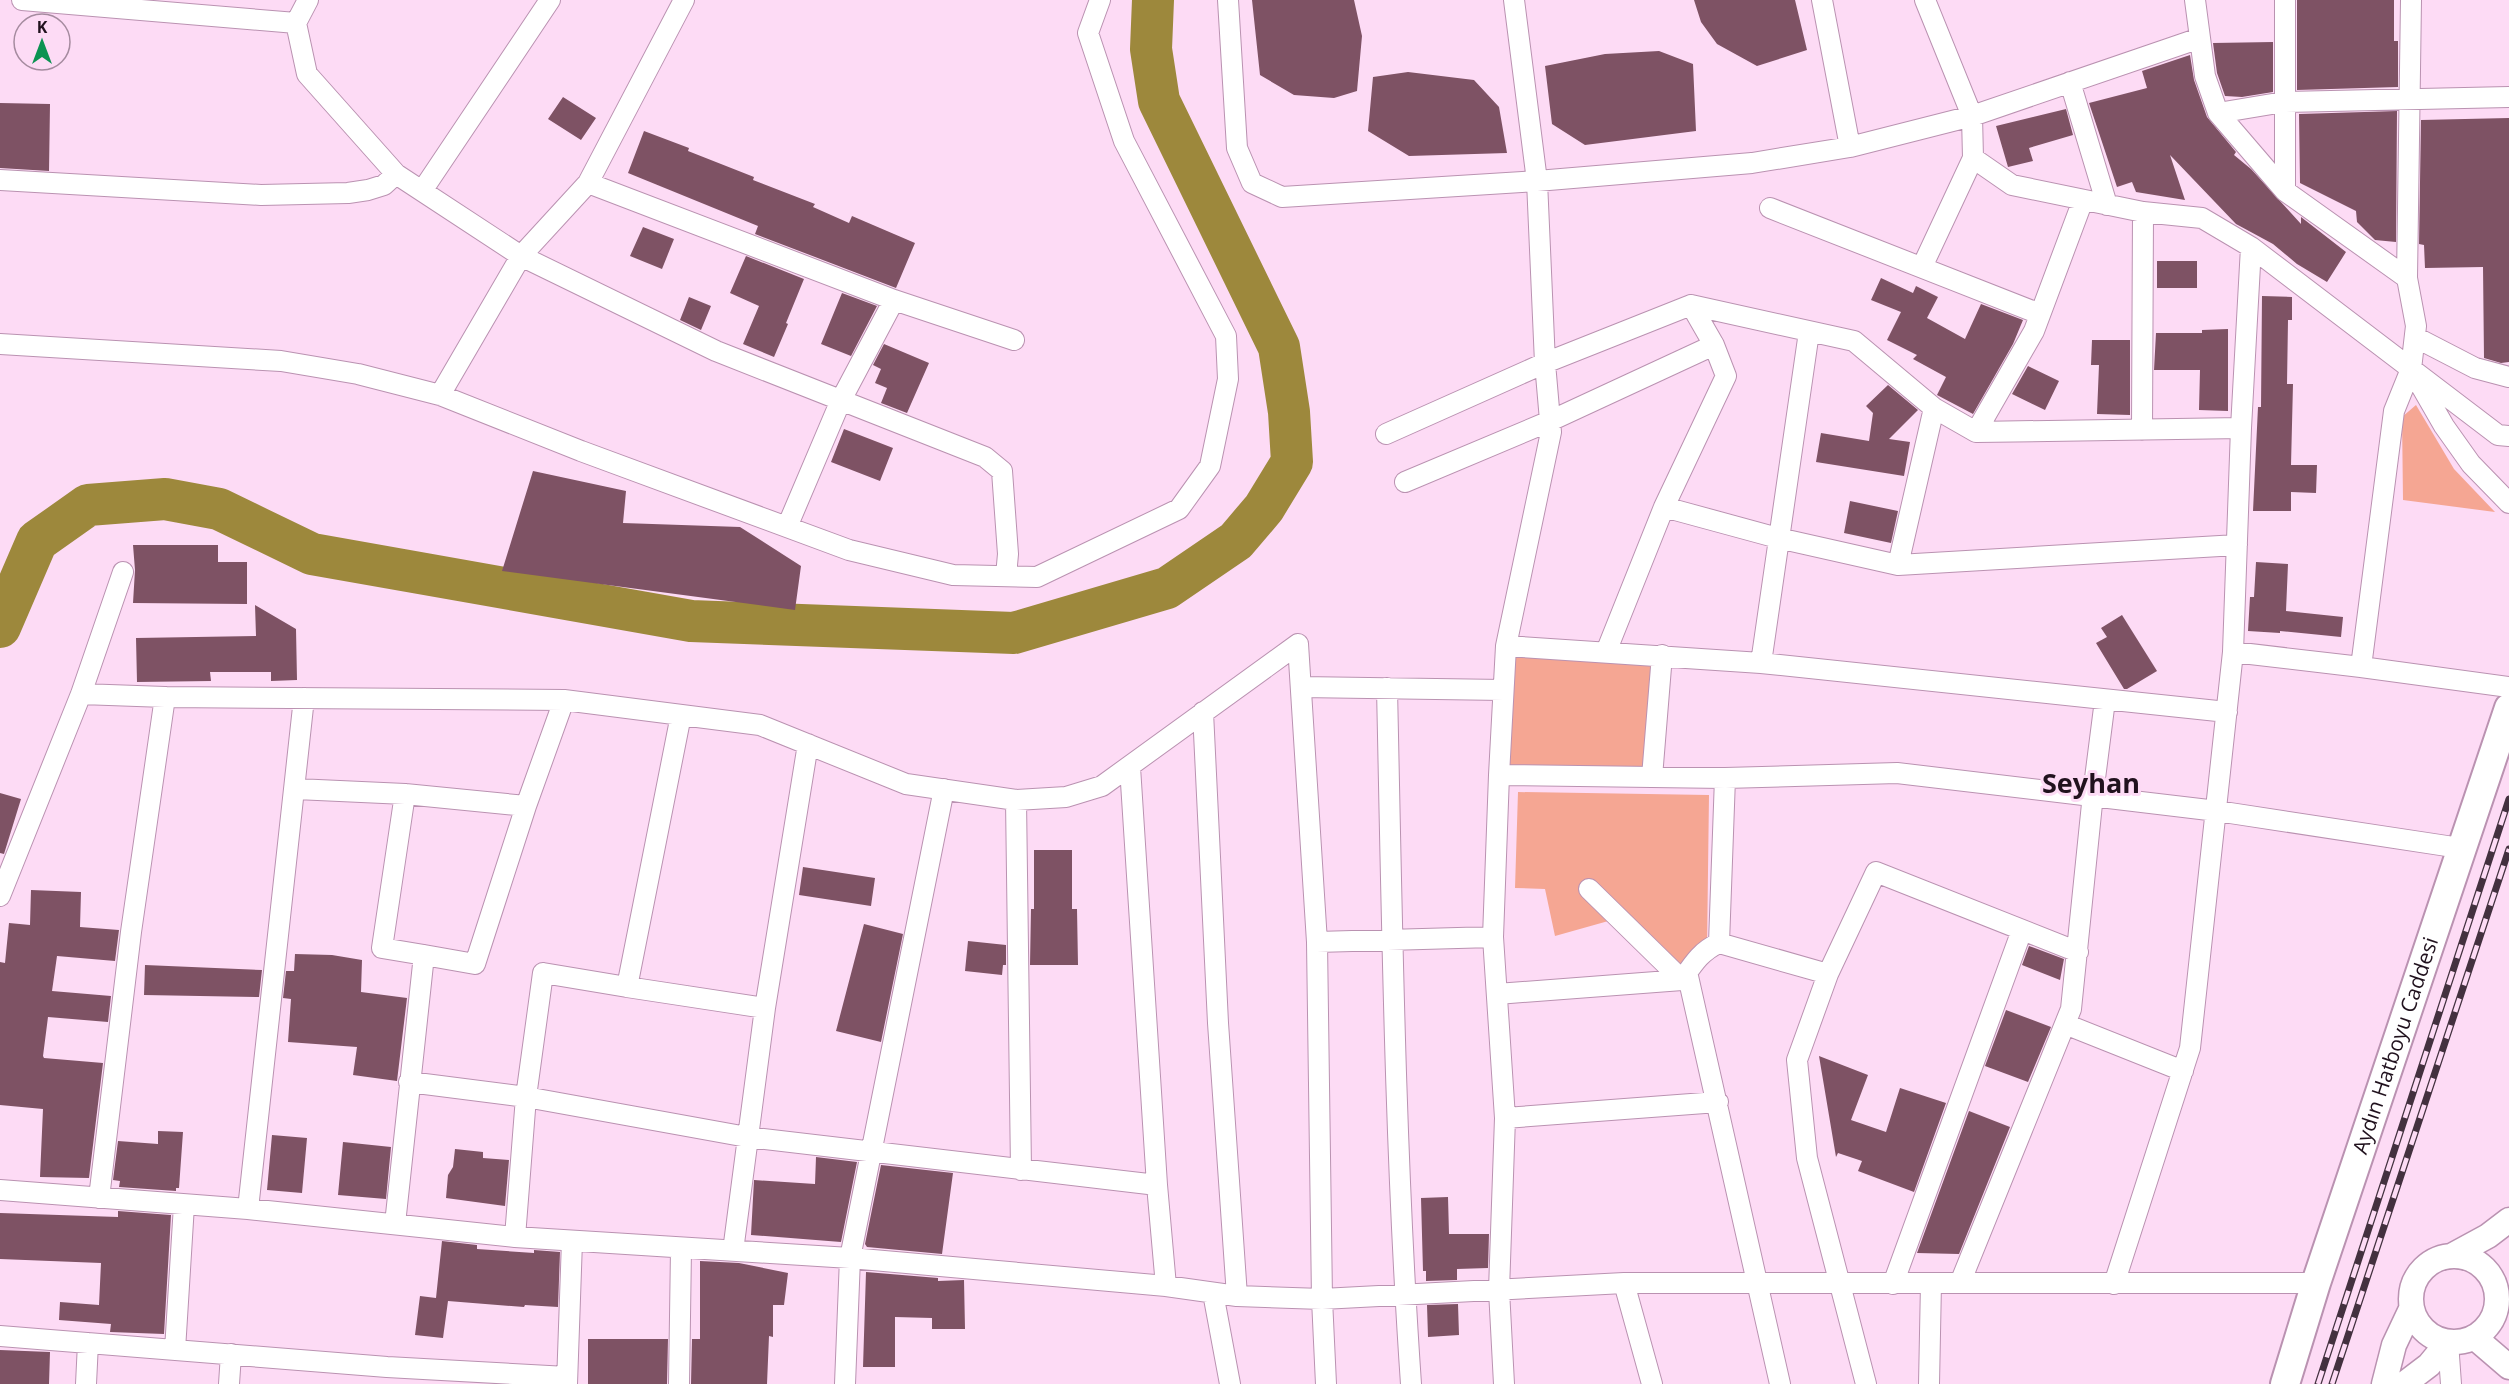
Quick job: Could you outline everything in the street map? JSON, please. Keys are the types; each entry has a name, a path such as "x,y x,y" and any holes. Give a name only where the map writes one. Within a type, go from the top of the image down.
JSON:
{"main road":[{"name":"Aydın Hatboyu Caddesi","path":"2285,1384 2316,1283 2460,848 2509,708"}],"street":[{"path":"22,0 254,10 296,23"},
{"path":"308,0 296,23 307,74 396,174 521,256 716,351 985,457 1002,471 1008,554 1006,576"},
{"path":"422,191 550,0"},
{"path":"440,395 521,256 588,183 684,0"},
{"path":"0,344 281,361 358,374 440,395 581,451 849,550 953,575 1037,577 1179,509 1210,466 1228,379 1226,336 1120,130 1088,33 1100,0"},
{"path":"1228,0 1237,148 1252,183 1282,197 1537,181 1752,163 1851,147 1972,116 2200,38"},
{"path":"1504,1384 1499,1290 1505,1118 1493,937 1503,690 1506,646 1551,432 1545,363 1537,181 1514,0"},
{"path":"1822,0 1851,147"},
{"path":"1922,267 1973,158 1972,116 1925,0"},
{"path":"2195,0 2205,76 2218,113 2285,191 2407,278"},
{"path":"2285,0 2285,191"},
{"path":"2361,667 2394,411 2411,369 2416,326 2407,278 2411,0"},
{"path":"2070,82 2107,205"},
{"path":"2218,113 2284,102 2509,97"},
{"path":"1973,158 2012,185 2143,212 2202,218 2251,247 2505,439"},
{"path":"0,180 261,195 348,193 368,190 384,185 396,174"},
{"path":"588,183 894,300 1014,340"},
{"path":"1976,432 2034,331 2083,200"},
{"path":"1770,208 2040,314"},
{"path":"2142,430 2143,212"},
{"path":"2114,1284 2190,1048 2233,652 2241,429 2251,247"},
{"path":"787,526 841,400 894,300"},
{"path":"1606,652 1664,507 1726,376 1714,345 1691,305"},
{"path":"1386,434 1545,363 1691,305 1854,341 1934,408 1976,432 2241,429"},
{"path":"1761,663 1809,332"},
{"path":"2415,337 2475,368 2509,377"},
{"path":"1405,482 1550,421 1714,345"},
{"path":"2411,369 2444,426 2471,464 2509,503"},
{"path":"1899,565 1934,408"},
{"path":"1664,507 1778,538 1899,565 2237,545"},
{"path":"0,896 81,694 123,572"},
{"path":"81,694 165,697 564,700 760,725 906,784 1016,800 1066,797 1102,786 1298,644 1317,942 1322,1299 1326,1384"},
{"path":"1506,646 1761,663 2227,712"},
{"path":"2233,652 2509,687"},
{"path":"1652,777 1662,656"},
{"path":"1301,687 1503,690"},
{"path":"1387,688 1392,940 1405,1294 1411,1384"},
{"path":"99,1198 131,932 165,697"},
{"path":"248,1209 296,789 304,698"},
{"path":"405,794 382,948 476,964 526,806 564,700"},
{"path":"1960,1283 2071,1009 2105,700"},
{"path":"1203,712 1218,1023 1237,1296"},
{"path":"627,987 681,715"},
{"path":"733,1251 765,1008 808,744"},
{"path":"1130,767 1157,1185 1166,1286"},
{"path":"1499,775 1725,778 1897,773 2093,794 2460,848"},
{"path":"1719,943 1725,778"},
{"path":"296,789 405,794 526,806"},
{"path":"845,1384 850,1257 944,789"},
{"path":"1016,800 1021,1170"},
{"path":"1866,1384 1807,1158 1797,1059 1828,974 1876,872 2078,952"},
{"path":"1589,889 1685,976 1718,1102 1780,1384"},
{"path":"1893,1284 2022,930"},
{"path":"1317,942 1493,937"},
{"path":"1497,994 1685,976 1707,948 1719,943 1828,974"},
{"path":"395,1224 424,955"},
{"path":"515,1237 526,1096 543,974 765,1008"},
{"path":"2065,1024 2183,1071"},
{"path":"409,1082 526,1096 747,1137 1157,1185"},
{"path":"1505,1118 1718,1102"},
{"path":"0,1190 248,1209 515,1237 681,1249 850,1257 1166,1286 1237,1296 1322,1299 1624,1283 1839,1285 2316,1283"},
{"path":"175,1350 184,1205"},
{"path":"2453,1255 2488,1236 2509,1220"},
{"path":"0,1335 231,1354 387,1376 567,1380 572,1241"},
{"path":"679,1384 681,1249"},
{"path":"2453,1255 2478,1262 2488,1271 2503,1301 2484,1330 2461,1342 2448,1342 2436,1339 2425,1331 2411,1309 2410,1296 2419,1272 2440,1257 2453,1255"},
{"path":"1624,1283 1652,1384"},
{"path":"1929,1384 1931,1283"},
{"path":"1213,1293 1230,1384"},
{"path":"2384,1384 2394,1345 2411,1309"},
{"path":"2474,1337 2509,1366"},
{"path":"2404,1384 2429,1365 2448,1342"},
{"path":"2448,1342 2451,1384"},
{"path":"86,1384 88,1343"},
{"path":"229,1384 231,1354"}],"shaded area":[{"path":"2416,405 2454,469 2495,512 2403,500 2402,417"},
{"path":"1506,646 1662,655 1652,777 1499,775"},
{"path":"1518,792 1709,795 1707,948 1682,980 1619,918 1555,936 1545,889 1515,888"}],"building":[{"path":"1252,0 1354,0 1362,36 1357,91 1334,98 1294,95 1260,75"},
{"path":"1694,0 1795,0 1807,50 1757,66 1717,44 1701,22"},
{"path":"2297,0 2394,0 2394,41 2398,41 2398,87 2297,90"},
{"path":"2273,42 2273,92 2242,97 2225,96 2217,73 2213,43"},
{"path":"1659,51 1693,64 1696,131 1585,145 1552,124 1545,66 1605,54"},
{"path":"2190,55 2194,80 2207,117 2236,152 2234,155 2251,169 2301,224 2301,217 2346,252 2327,282 2297,264 2273,244 2236,224 2170,155 2185,200 2136,192 2132,182 2117,187 2089,103 2147,88 2142,71"},
{"path":"1408,72 1474,80 1499,107 1507,153 1409,156 1368,131 1373,77"},
{"path":"563,97 596,118 581,140 548,119"},
{"path":"0,103 50,104 49,171 0,168"},
{"path":"2066,109 2073,135 2029,148 2033,161 2008,167 1996,126"},
{"path":"2397,111 2396,242 2375,240 2357,222 2356,211 2300,183 2299,114"},
{"path":"2509,118 2509,362 2501,363 2484,358 2483,267 2425,268 2424,245 2419,244 2421,120"},
{"path":"644,131 754,177 753,180 815,204 813,207 849,223 852,216 915,243 896,288 755,234 758,226 628,173"},
{"path":"643,227 674,239 662,269 630,256"},
{"path":"746,256 804,279 774,357 743,344 759,306 730,293"},
{"path":"2157,261 2197,261 2197,288 2157,288"},
{"path":"1881,278 1913,293 1916,286 1938,297 1927,318 1965,339 1981,304 2023,320 2013,344 1973,414 1937,395 1946,377 1913,359 1917,355 1887,340 1901,312 1871,300"},
{"path":"842,293 877,306 851,356 821,344"},
{"path":"2262,296 2292,297 2292,320 2288,320 2287,384 2293,384 2291,465 2317,465 2316,493 2291,492 2291,511 2253,511 2258,407 2261,407"},
{"path":"689,297 711,306 701,330 680,320"},
{"path":"2228,329 2228,411 2199,410 2200,370 2154,370 2156,333 2202,333 2202,330"},
{"path":"2092,340 2130,340 2130,415 2097,414 2099,365 2091,365"},
{"path":"884,344 929,363 907,413 881,403 887,388 875,383 881,369 873,365"},
{"path":"2028,366 2059,381 2045,410 2012,394"},
{"path":"1888,385 1918,410 1889,439 1910,442 1904,476 1816,462 1821,433 1869,441 1873,413 1866,406"},
{"path":"844,429 893,448 880,481 831,462"},
{"path":"533,471 626,491 623,523 740,527 801,566 795,610 502,571"},
{"path":"1850,501 1898,511 1891,543 1844,533"},
{"path":"133,545 218,545 218,562 247,562 247,604 133,603 135,570"},
{"path":"2256,562 2288,564 2286,611 2343,617 2341,637 2280,631 2280,633 2248,631 2250,597 2254,597"},
{"path":"255,605 296,629 297,680 271,681 271,672 210,672 211,681 137,682 136,638 256,636"},
{"path":"2122,615 2157,671 2127,689 2124,689 2096,643 2107,637 2101,628"},
{"path":"0,793 21,799 4,854 0,853"},
{"path":"1034,850 1072,850 1072,909 1077,909 1078,965 1030,965 1031,909 1034,909"},
{"path":"803,867 875,878 871,906 799,895"},
{"path":"31,890 81,892 80,927 119,930 115,961 57,956 52,991 111,996 108,1022 48,1017 43,1056 44,1058 103,1063 89,1178 40,1177 43,1109 0,1105 0,962 5,963 9,923 30,925"},
{"path":"864,924 903,934 881,1042 836,1031"},
{"path":"968,941 1006,945 1006,965 1003,965 1002,975 965,971"},
{"path":"2029,946 2064,959 2060,980 2022,965"},
{"path":"295,954 332,955 362,960 361,992 407,998 397,1081 353,1075 357,1047 288,1042 291,999 283,998 286,971 294,971"},
{"path":"145,965 262,970 259,997 144,995"},
{"path":"2006,1010 2051,1027 2028,1082 1985,1066"},
{"path":"1819,1056 1868,1075 1851,1120 1886,1132 1900,1088 1946,1103 1914,1192 1858,1171 1862,1161 1838,1153 1836,1157"},
{"path":"1969,1111 2010,1127 1959,1254 1917,1253"},
{"path":"158,1131 183,1132 179,1188 176,1188 176,1191 119,1187 120,1181 113,1180 118,1141 158,1144"},
{"path":"272,1135 307,1138 302,1193 267,1190"},
{"path":"343,1142 391,1147 386,1199 338,1195"},
{"path":"455,1149 483,1152 483,1158 509,1160 505,1206 446,1198 448,1175 453,1167"},
{"path":"816,1157 857,1162 841,1242 751,1235 754,1180 815,1184"},
{"path":"881,1165 953,1173 942,1254 867,1247 865,1244"},
{"path":"1448,1197 1449,1234 1489,1234 1488,1268 1457,1269 1457,1280 1426,1281 1426,1271 1423,1271 1421,1198"},
{"path":"118,1211 171,1215 164,1334 110,1332 111,1324 59,1320 60,1302 99,1305 101,1263 0,1259 0,1213 118,1217"},
{"path":"442,1241 477,1245 477,1249 534,1253 534,1250 560,1252 558,1307 525,1305 524,1307 448,1301 443,1338 415,1335 420,1296 436,1298"},
{"path":"700,1261 739,1263 788,1273 784,1305 773,1305 773,1337 769,1336 767,1384 691,1384 692,1339 700,1339"},
{"path":"866,1272 938,1278 938,1281 964,1280 965,1329 932,1329 932,1318 895,1317 895,1367 863,1367"},
{"path":"1458,1304 1459,1335 1428,1337 1427,1305"},
{"path":"588,1339 668,1339 667,1384 588,1384"},
{"path":"0,1350 50,1352 49,1384 0,1384"}],"waterway":[{"path":"0,627 37,541 88,505 165,499 219,509 312,554 691,621 1014,633 1167,588 1236,541 1264,508 1292,462 1289,412 1279,347 1159,101 1151,49 1153,0"}],"railway":[{"path":"2318,1384 2509,799"},
{"path":"2332,1384 2509,849"}],"district":[{"name":"Seyhan","path":"2091,784"}]}
